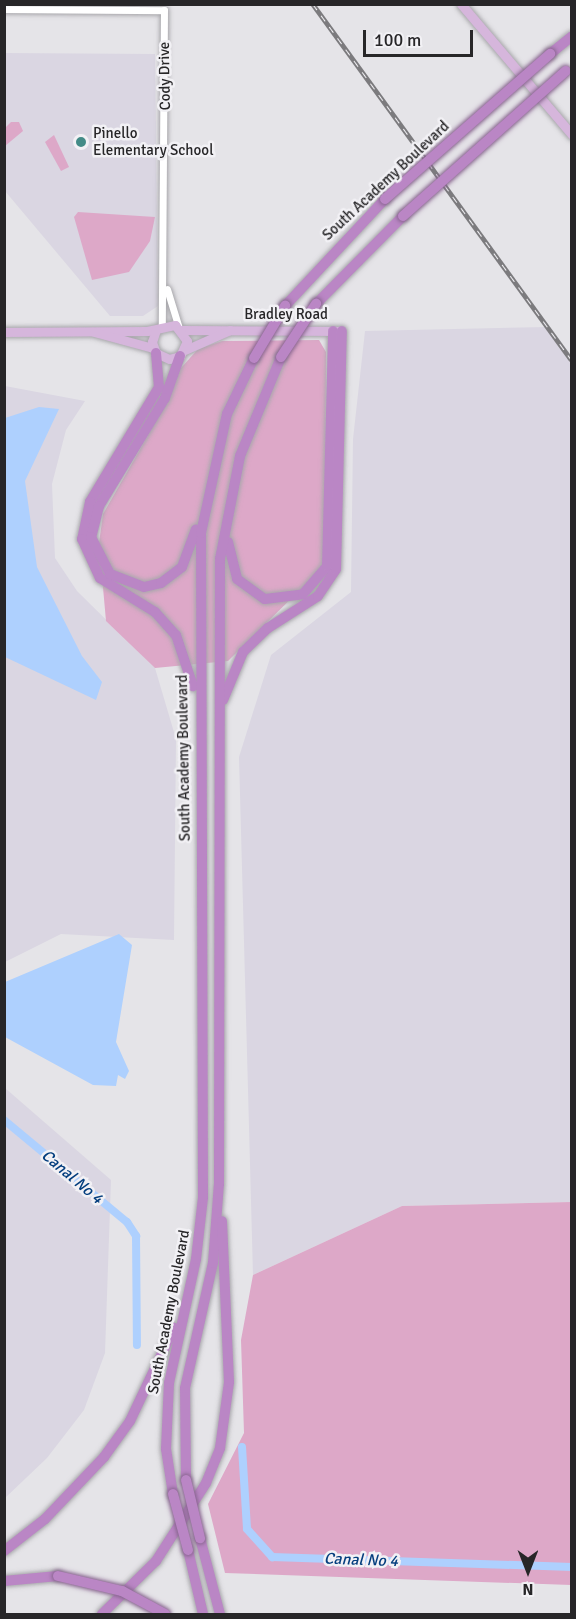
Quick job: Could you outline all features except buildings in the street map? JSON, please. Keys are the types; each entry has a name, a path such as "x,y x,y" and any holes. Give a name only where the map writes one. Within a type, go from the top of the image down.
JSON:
{"highway":[{"name":"South Academy Boulevard","path":"203,1614 173,1494 167,1402 203,1198 199,712 201,533 227,414 254,358 285,306 385,199 572,36"},
{"name":"South Academy Boulevard","path":"220,1614 186,1479 185,1388 213,1263 219,1184 220,559 237,466 281,357 316,304 403,216 569,69"},
{"path":"237,466 228,548 232,571 242,587 265,599 303,594 318,582 330,556 337,331"},
{"path":"218,727 226,686 243,652 268,628 318,596 336,569 337,331"},
{"path":"154,350 159,387 90,502 82,539 100,578 154,612 177,635 199,712"},
{"path":"183,353 165,398 94,515 93,549 110,574 144,586 161,583 182,567 192,545 210,456 227,414"},
{"path":"102,1614 162,1553 206,1483 220,1448 229,1382 219,1184"},
{"path":"4,1551 78,1487 130,1421 187,1297"},
{"path":"4,1581 58,1576 122,1591 165,1614"}],"main road":[{"path":"461,4 572,135"},
{"path":"154,350 159,328"},
{"name":"Bradley Road","path":"4,332 94,332 159,328 337,331"},
{"path":"180,328 183,353"},
{"name":"Bradley Road","path":"94,332 154,350 169,359 230,330"}],"street":[{"name":"Cody Drive","path":"4,9 164,10 166,286 159,328"},
{"name":"Cody Drive","path":"166,286 180,328"}],"shaded area":[{"name":"Pinello Elementary School","path":"4,53 155,54 158,306 143,316 110,316 5,191"},
{"path":"11,122 19,122 23,131 5,146 5,128"},
{"path":"54,135 69,167 61,171 45,142"},
{"path":"78,212 155,217 150,241 129,272 92,280 74,217"},
{"path":"548,327 572,364 571,1202 402,1206 253,1275 239,757 271,655 351,592 353,439 365,331"},
{"path":"319,340 326,352 325,555 320,570 228,661 155,668 106,621 99,543 103,514 170,397 181,368 198,349 222,341"},
{"path":"5,386 85,401 66,430 52,484 55,558 77,591 155,668 176,739 174,940 61,934 5,962"},
{"path":"5,1088 111,1180 105,1353 84,1410 47,1458 5,1498"},
{"path":"571,1202 571,1585 225,1573 208,1504 244,1433 241,1340 253,1275 402,1206"}],"water":[{"path":"39,407 59,409 25,481 37,567 82,656 102,682 96,700 5,657 5,418"},
{"path":"119,934 132,945 116,1042 129,1071 125,1079 118,1075 116,1086 93,1085 5,1037 5,982"}],"waterway":[{"name":"Canal No 4","path":"4,1120 127,1222 136,1236 137,1345"},
{"name":"Canal No 4","path":"242,1447 247,1529 272,1557 572,1567"}],"railway":[{"path":"313,4 572,360"}],"place":[{"name":"Pinello Elementary School","path":"81,142"}]}
